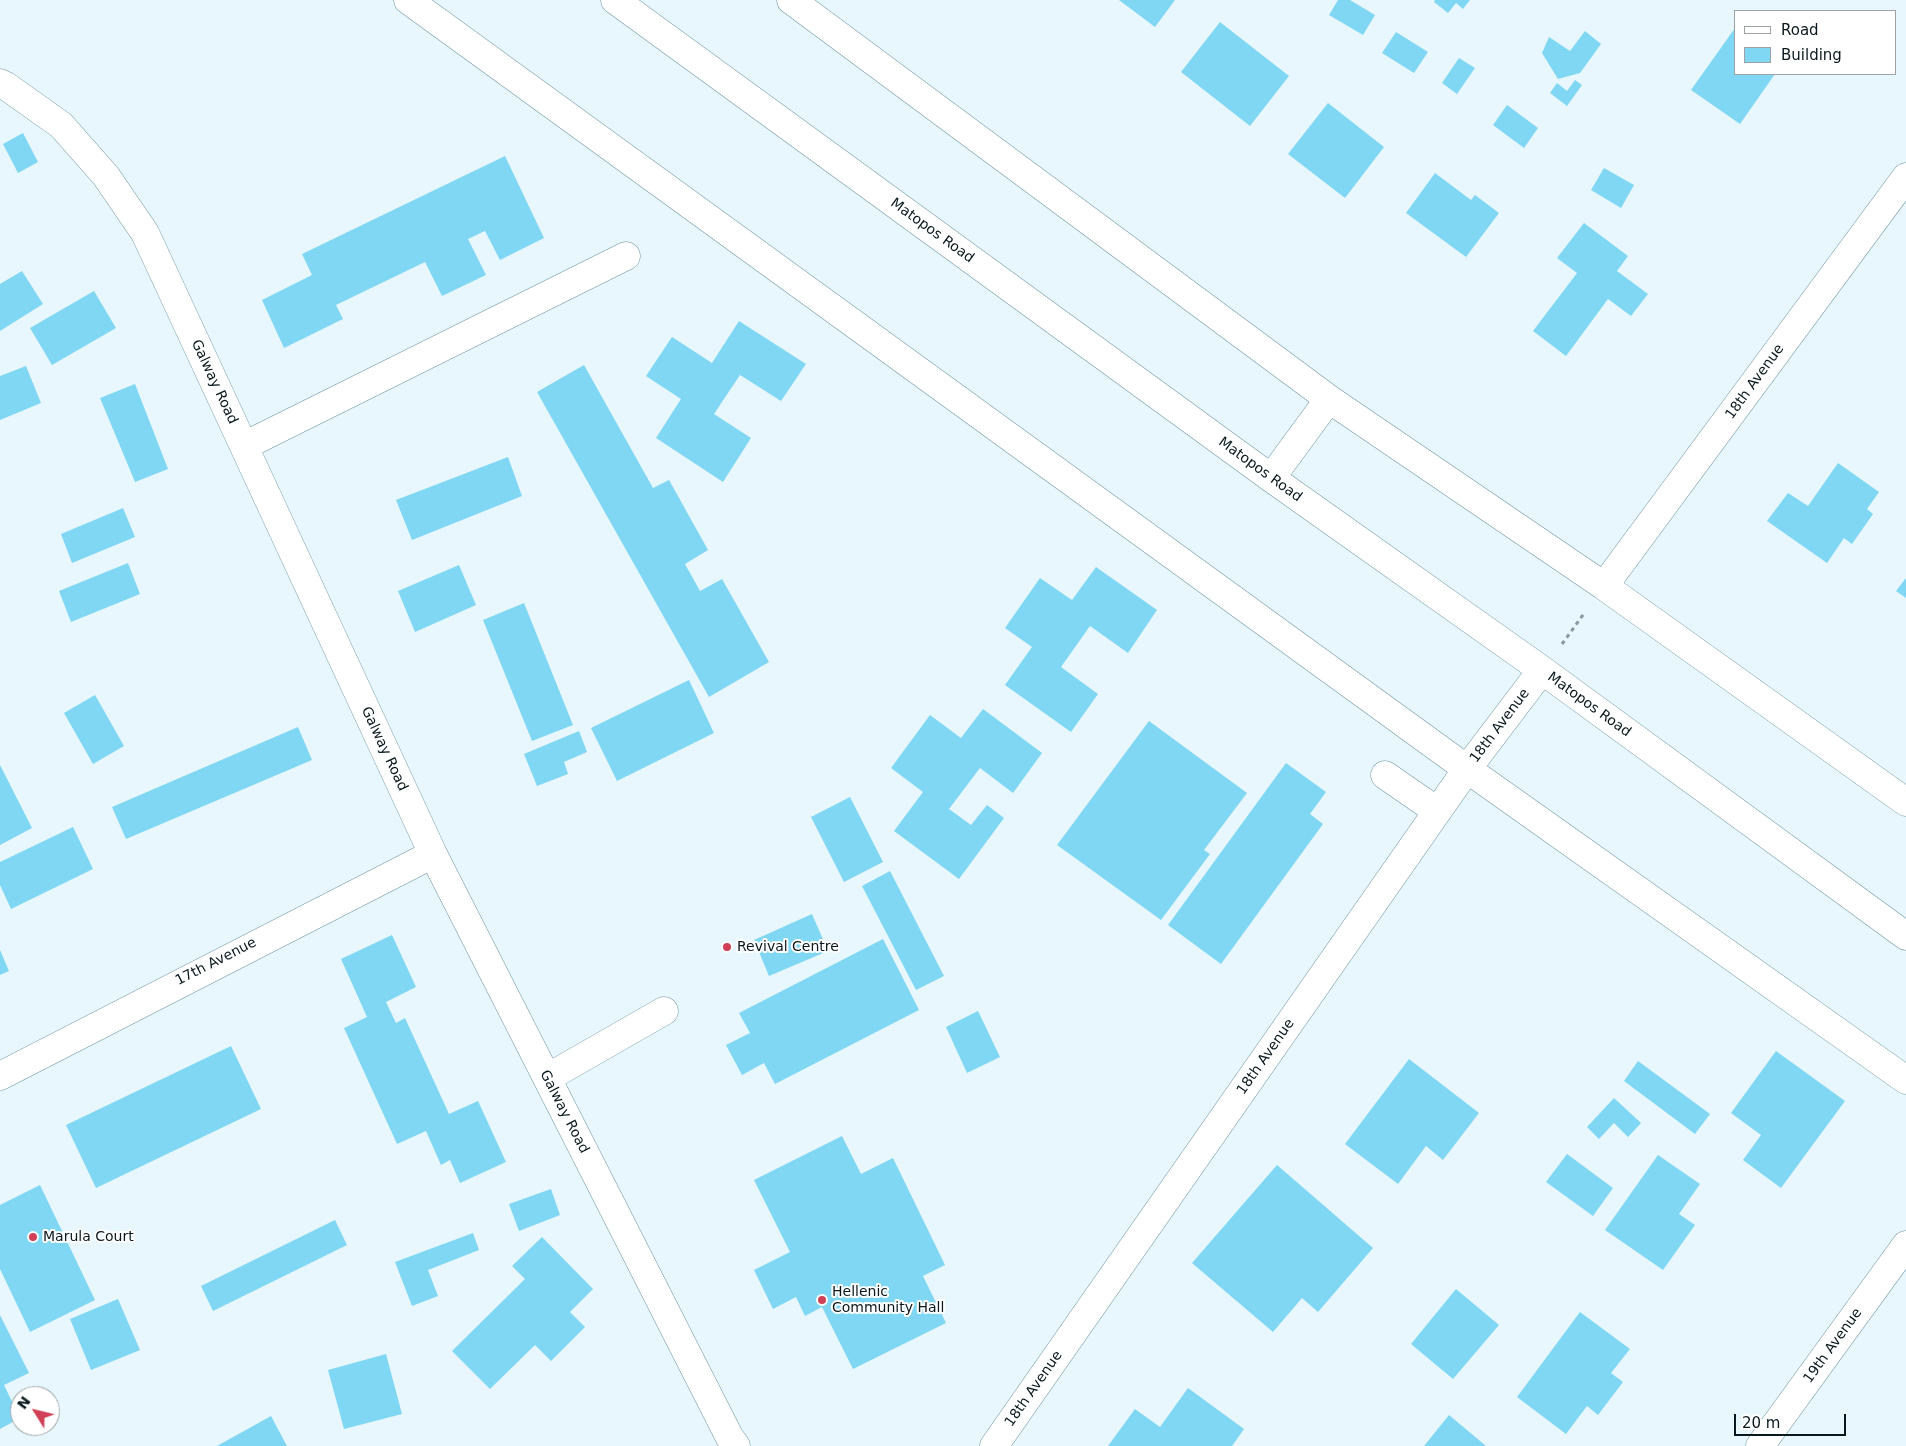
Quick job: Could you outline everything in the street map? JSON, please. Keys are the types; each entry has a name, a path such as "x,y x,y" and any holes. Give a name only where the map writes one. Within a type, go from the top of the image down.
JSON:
{"street":[{"path":"408,0 1466,769 1906,1080"},
{"name":"Matopos Road","path":"615,0 1271,478 1542,670 1906,936"},
{"path":"792,0 1329,398 1604,586 1906,802"},
{"name":"Galway Road","path":"0,83 60,125 106,176 145,233 244,446 428,856 547,1078 726,1443"},
{"name":"18th Avenue","path":"1604,586 1906,177"},
{"path":"244,446 626,256"},
{"path":"1271,478 1329,398"},
{"name":"18th Avenue","path":"994,1446 1466,769 1542,670"},
{"path":"1385,775 1437,811"},
{"path":"0,1076 428,856"},
{"name":"17th Avenue","path":"0,1071 428,856"},
{"path":"547,1078 664,1011"},
{"name":"19th Avenue","path":"1760,1446 1906,1245"}],"path":[{"path":"1542,670 1604,586"}],"building":[{"path":"1119,0 1175,0 1155,27"},
{"path":"1338,0 1350,0 1375,15 1363,35 1329,15"},
{"path":"1435,0 1470,0 1463,9 1456,3 1448,13 1434,2"},
{"path":"1220,22 1289,76 1250,126 1181,72"},
{"path":"1734,29 1734,75 1774,75 1740,124 1691,90"},
{"path":"1585,31 1601,44 1580,73 1558,79 1542,53 1549,37 1570,51"},
{"path":"1396,32 1428,52 1414,73 1382,53"},
{"path":"1459,58 1475,68 1457,94 1442,83"},
{"path":"1575,80 1582,85 1567,106 1550,93 1557,83 1567,91"},
{"path":"1328,103 1384,147 1345,198 1288,154"},
{"path":"1507,105 1538,128 1524,148 1493,125"},
{"path":"23,133 38,162 18,173 3,144"},
{"path":"505,156 544,238 500,260 485,231 468,239 486,275 442,296 425,262 336,305 343,319 284,348 262,300 312,275 302,254"},
{"path":"1604,168 1634,185 1621,208 1591,190"},
{"path":"1435,173 1471,200 1475,195 1499,213 1466,257 1406,213"},
{"path":"1584,223 1628,256 1617,271 1648,294 1631,316 1608,299 1566,356 1533,331 1577,273 1557,258"},
{"path":"22,271 43,304 0,331 0,284"},
{"path":"94,291 116,328 52,365 30,328"},
{"path":"739,321 806,364 781,401 740,375 714,414 751,438 723,482 656,438 681,399 646,376 672,337 712,363"},
{"path":"584,365 653,488 669,480 708,550 685,564 700,591 722,579 769,662 709,697 537,392"},
{"path":"26,366 41,403 0,420 0,376"},
{"path":"135,384 168,469 135,482 100,398"},
{"path":"508,457 522,496 412,540 396,500"},
{"path":"1838,463 1879,492 1867,509 1873,514 1852,544 1844,538 1827,563 1767,521 1788,493 1808,506"},
{"path":"123,508 135,537 72,563 61,534"},
{"path":"128,563 140,594 71,622 59,591"},
{"path":"459,565 476,605 415,632 398,591"},
{"path":"1096,567 1157,610 1128,653 1090,626 1061,667 1098,694 1071,732 1005,685 1032,647 1005,628 1040,578 1072,600"},
{"path":"1906,578 1906,598 1896,591"},
{"path":"524,603 573,725 532,741 483,620"},
{"path":"689,680 714,733 617,781 591,728"},
{"path":"95,695 124,746 93,764 64,713"},
{"path":"983,709 1042,753 1013,793 980,768 949,809 971,825 987,805 1004,818 959,879 894,831 923,792 891,768 930,715 961,738"},
{"path":"1149,721 1247,793 1204,850 1210,854 1161,920 1057,845"},
{"path":"298,727 312,760 126,839 112,807"},
{"path":"579,731 587,752 564,762 568,774 537,786 524,754"},
{"path":"1286,763 1326,792 1310,814 1323,824 1221,964 1168,925"},
{"path":"0,765 32,828 0,845"},
{"path":"850,797 883,862 844,882 811,817"},
{"path":"73,827 93,869 11,909 0,885 0,862"},
{"path":"890,871 944,976 916,990 862,886"},
{"path":"812,914 828,951 769,976 754,940"},
{"path":"392,935 416,987 386,1002 396,1023 405,1018 449,1114 478,1101 506,1162 460,1183 450,1160 441,1165 426,1131 397,1144 344,1028 367,1017 341,959"},
{"path":"883,939 919,1010 775,1084 764,1063 742,1075 726,1045 750,1033 739,1013"},
{"path":"0,950 9,971 0,975"},
{"path":"978,1011 1000,1057 967,1073 946,1027"},
{"path":"231,1046 261,1109 96,1188 66,1125"},
{"path":"1776,1051 1845,1101 1781,1188 1743,1160 1761,1135 1731,1113"},
{"path":"1409,1059 1479,1113 1443,1160 1426,1146 1398,1184 1345,1144"},
{"path":"1638,1061 1710,1114 1695,1134 1624,1081"},
{"path":"1614,1098 1641,1123 1628,1137 1614,1123 1599,1139 1587,1127"},
{"path":"842,1136 861,1174 893,1158 945,1265 923,1276 946,1323 853,1369 822,1307 805,1316 796,1297 773,1309 754,1270 790,1252 754,1180"},
{"path":"1567,1154 1613,1188 1593,1216 1546,1182"},
{"path":"1658,1155 1700,1184 1679,1214 1695,1225 1663,1270 1605,1230"},
{"path":"1277,1165 1373,1248 1318,1312 1302,1298 1273,1332 1192,1263"},
{"name":"Marula Court","path":"40,1185 95,1300 30,1332 0,1269 0,1205"},
{"path":"551,1189 560,1215 519,1231 509,1204"},
{"path":"335,1220 347,1245 213,1311 201,1286"},
{"path":"473,1233 479,1250 428,1270 438,1296 412,1306 395,1262"},
{"path":"542,1237 593,1289 570,1312 585,1327 551,1361 535,1345 490,1389 452,1351 525,1279 512,1266"},
{"path":"1456,1289 1499,1325 1453,1379 1411,1344"},
{"path":"118,1299 140,1350 91,1370 70,1319"},
{"path":"1580,1312 1630,1349 1611,1373 1623,1382 1598,1415 1587,1406 1566,1434 1517,1397"},
{"path":"0,1315 29,1373 4,1385 10,1397 10,1424 0,1429"},
{"path":"386,1354 402,1414 344,1429 328,1370"},
{"path":"1188,1388 1244,1429 1232,1446 1108,1446 1135,1409 1160,1427"},
{"path":"1449,1415 1486,1446 1424,1446"},
{"path":"271,1416 287,1446 217,1446"}],"place":[{"name":"Revival Centre","path":"727,947"},
{"name":"Marula Court","path":"33,1237"},
{"name":"Hellenic Community Hall","path":"822,1300"}]}
